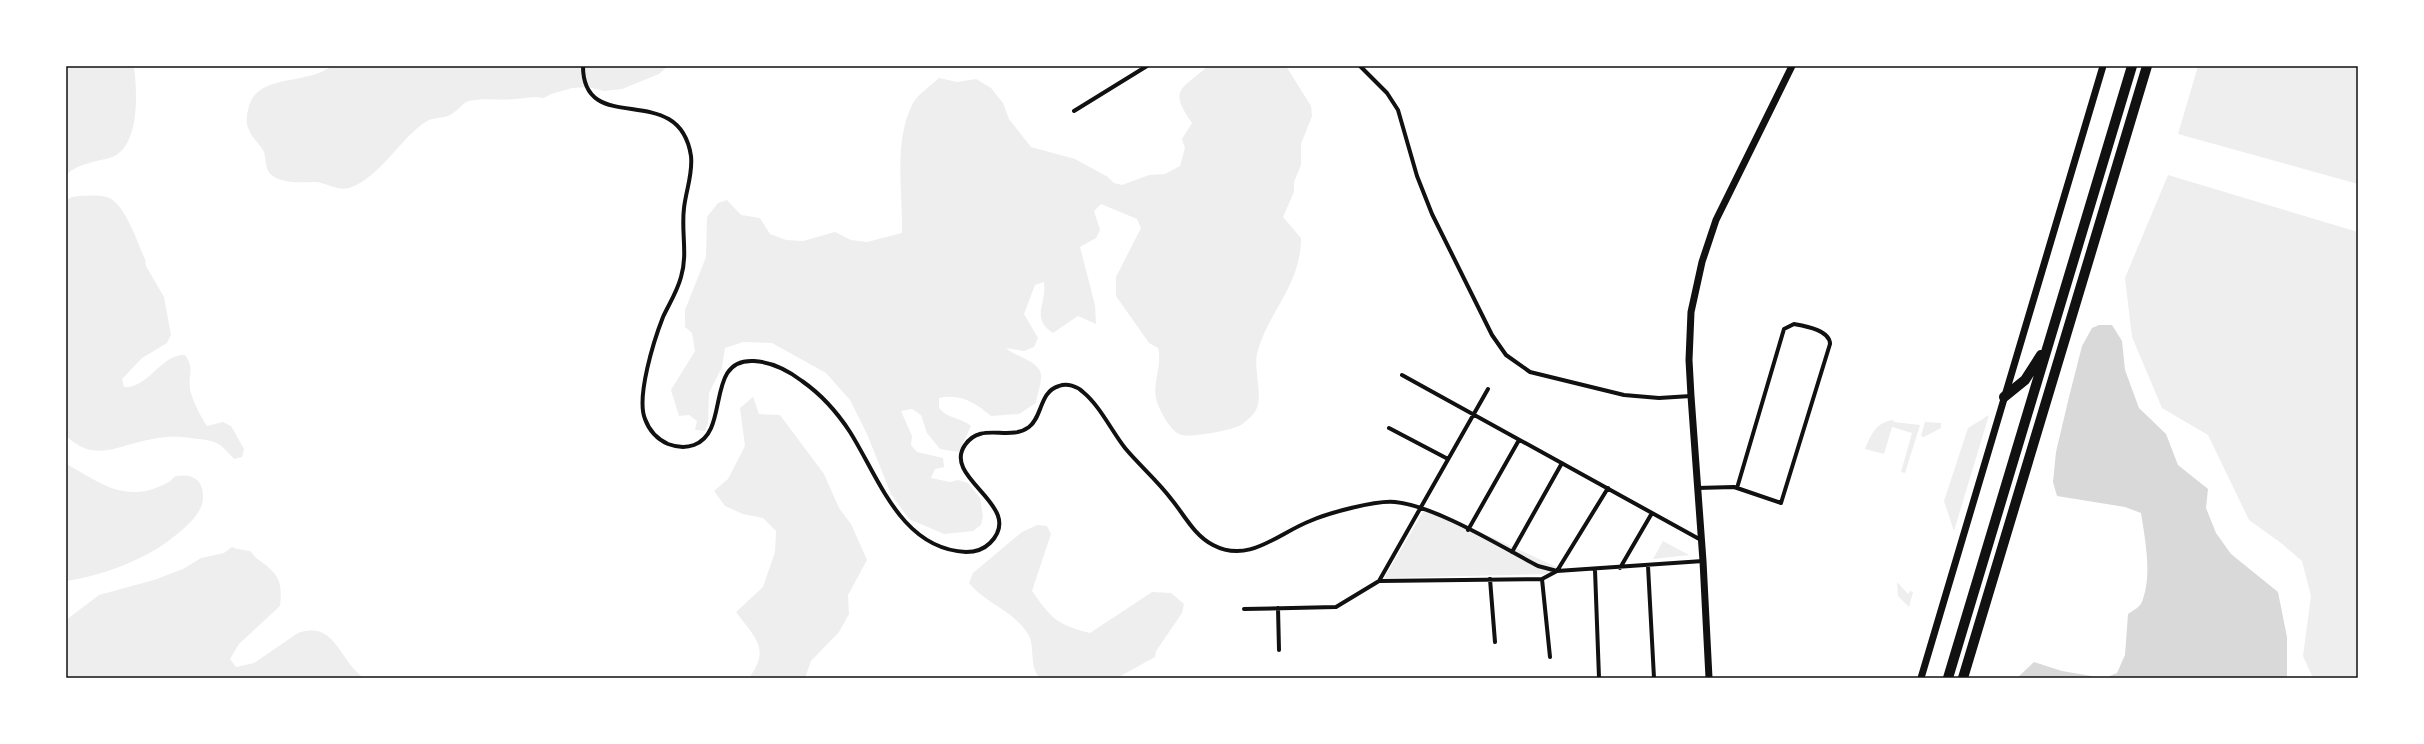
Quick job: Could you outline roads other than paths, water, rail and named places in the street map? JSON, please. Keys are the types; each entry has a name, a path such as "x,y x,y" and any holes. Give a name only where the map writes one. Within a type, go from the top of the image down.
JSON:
{"highway":[{"path":"1948,678 2132,66"},
{"path":"1963,678 2147,66"},
{"path":"2004,397 2025,380 2049,344"}],"street":[{"path":"583,66 585,84 597,99 614,107 648,110 664,116 684,135 690,152 691,172 684,210 686,242 684,267 679,285 656,338 642,400 643,414 649,427 657,437 667,444 688,447 696,445 705,438 712,427 721,385 727,373 737,365 750,361 774,366 798,378 830,404 848,429 893,506 907,524 936,544 971,552 980,550 991,542 997,533 1000,520 994,506 962,465 960,454 965,445 973,436 982,433 1015,432 1027,429 1034,422 1048,394 1055,387 1065,384 1078,388 1087,395 1123,445 1168,494 1196,532 1219,548 1234,551 1256,549 1308,521 1380,502 1395,502 1421,507 1538,566 1557,572 1704,561"},
{"path":"1074,111 1147,66"},
{"path":"1360,66 1387,93 1398,110 1417,176 1432,214 1492,335 1506,356 1530,372 1624,395 1659,398 1691,396"},
{"path":"1708,678 1704,561 1697,488 1689,360 1691,312 1702,262 1719,214 1792,66"},
{"path":"1921,678 2103,66"},
{"path":"1697,488 1725,486 1737,488 1781,503 1830,344 1829,337 1824,333 1794,324 1784,330 1737,488"},
{"path":"1402,375 1701,540"},
{"path":"1244,609 1336,607 1379,581 1488,389"},
{"path":"1389,428 1448,459"},
{"path":"1468,530 1519,440"},
{"path":"1512,552 1562,463"},
{"path":"1379,581 1542,579 1557,572 1608,488"},
{"path":"1620,568 1652,513"},
{"path":"1648,566 1654,678"},
{"path":"1595,570 1599,678"},
{"path":"1490,579 1495,642"},
{"path":"1542,579 1550,657"},
{"path":"1278,608 1279,650"}]}
